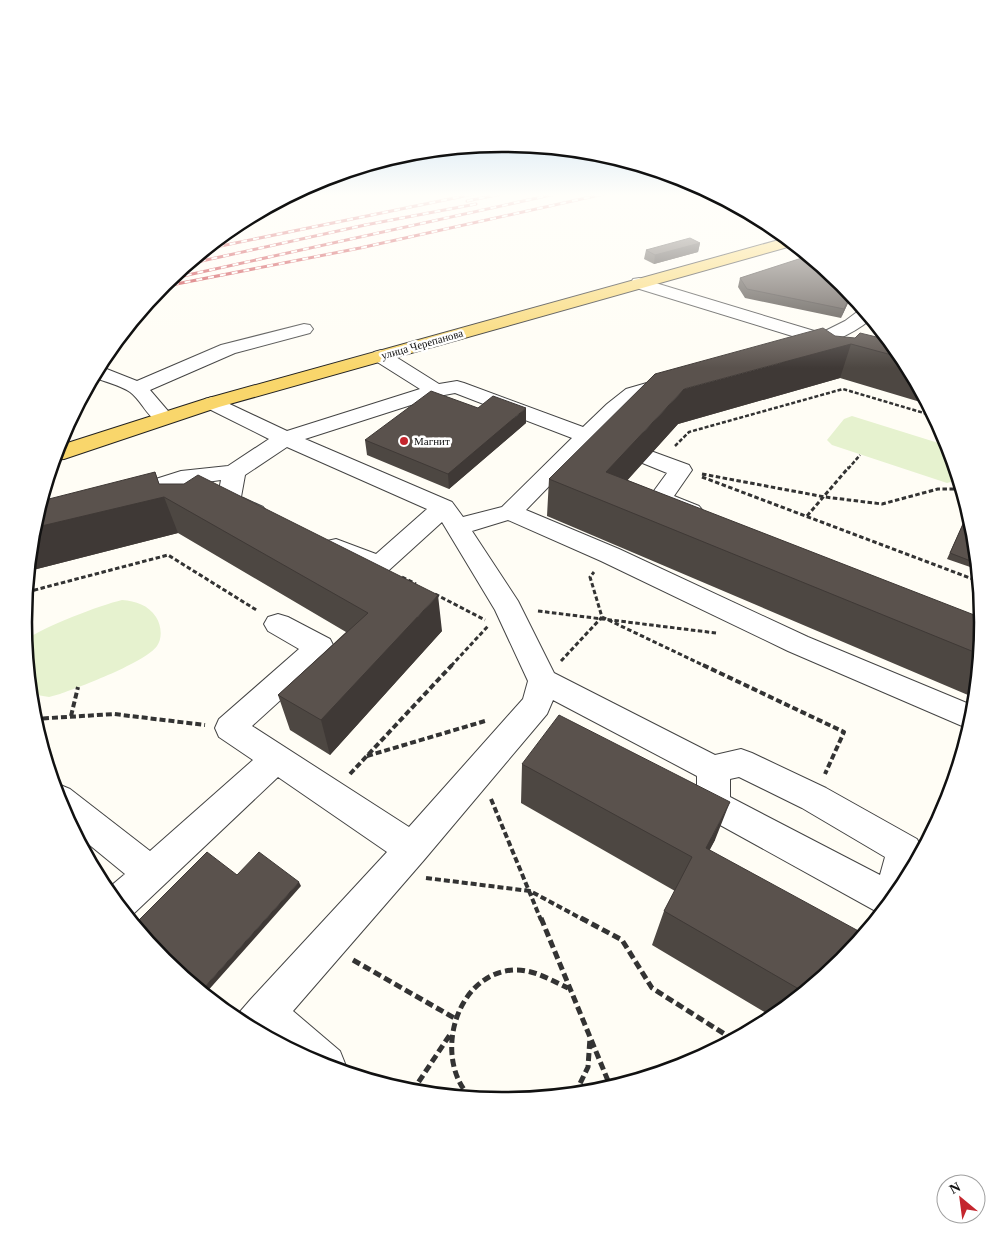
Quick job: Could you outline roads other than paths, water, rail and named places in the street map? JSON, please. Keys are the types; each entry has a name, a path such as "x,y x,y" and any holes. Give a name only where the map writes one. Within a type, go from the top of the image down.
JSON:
{"main road":[{"name":"улица Черепанова","path":"65,451 212,403 750,252"}],"lane":[{"path":"639,283 822,339"},
{"path":"775,353 822,339 865,322"},
{"path":"137,388 228,349 304,329"},
{"path":"381,356 436,390"},
{"path":"104,374 137,388 164,418"},
{"path":"510,512 614,408 633,393 690,377"},
{"path":"108,501 181,478 234,472 285,438 436,390 457,387 614,445"},
{"path":"212,403 451,517 508,608 543,680 713,768 741,762 814,798 905,850 897,878"},
{"path":"663,462 660,499 715,520"},
{"path":"234,472 229,501 273,520"},
{"path":"317,539 379,565 451,517 510,512 610,555 798,644 964,715"},
{"path":"278,624 320,647 230,728 412,849"},
{"path":"279,1035 258,1021 412,849 536,705 543,680"},
{"path":"124,899 277,758"},
{"path":"713,768 714,805 884,896"},
{"path":"72,810 152,873"}],"railway":[{"path":"202,261 242,252"},
{"path":"185,276 292,252"},
{"path":"175,284 339,252"}],"place":[{"name":"Магнит","path":"404,441"}]}
